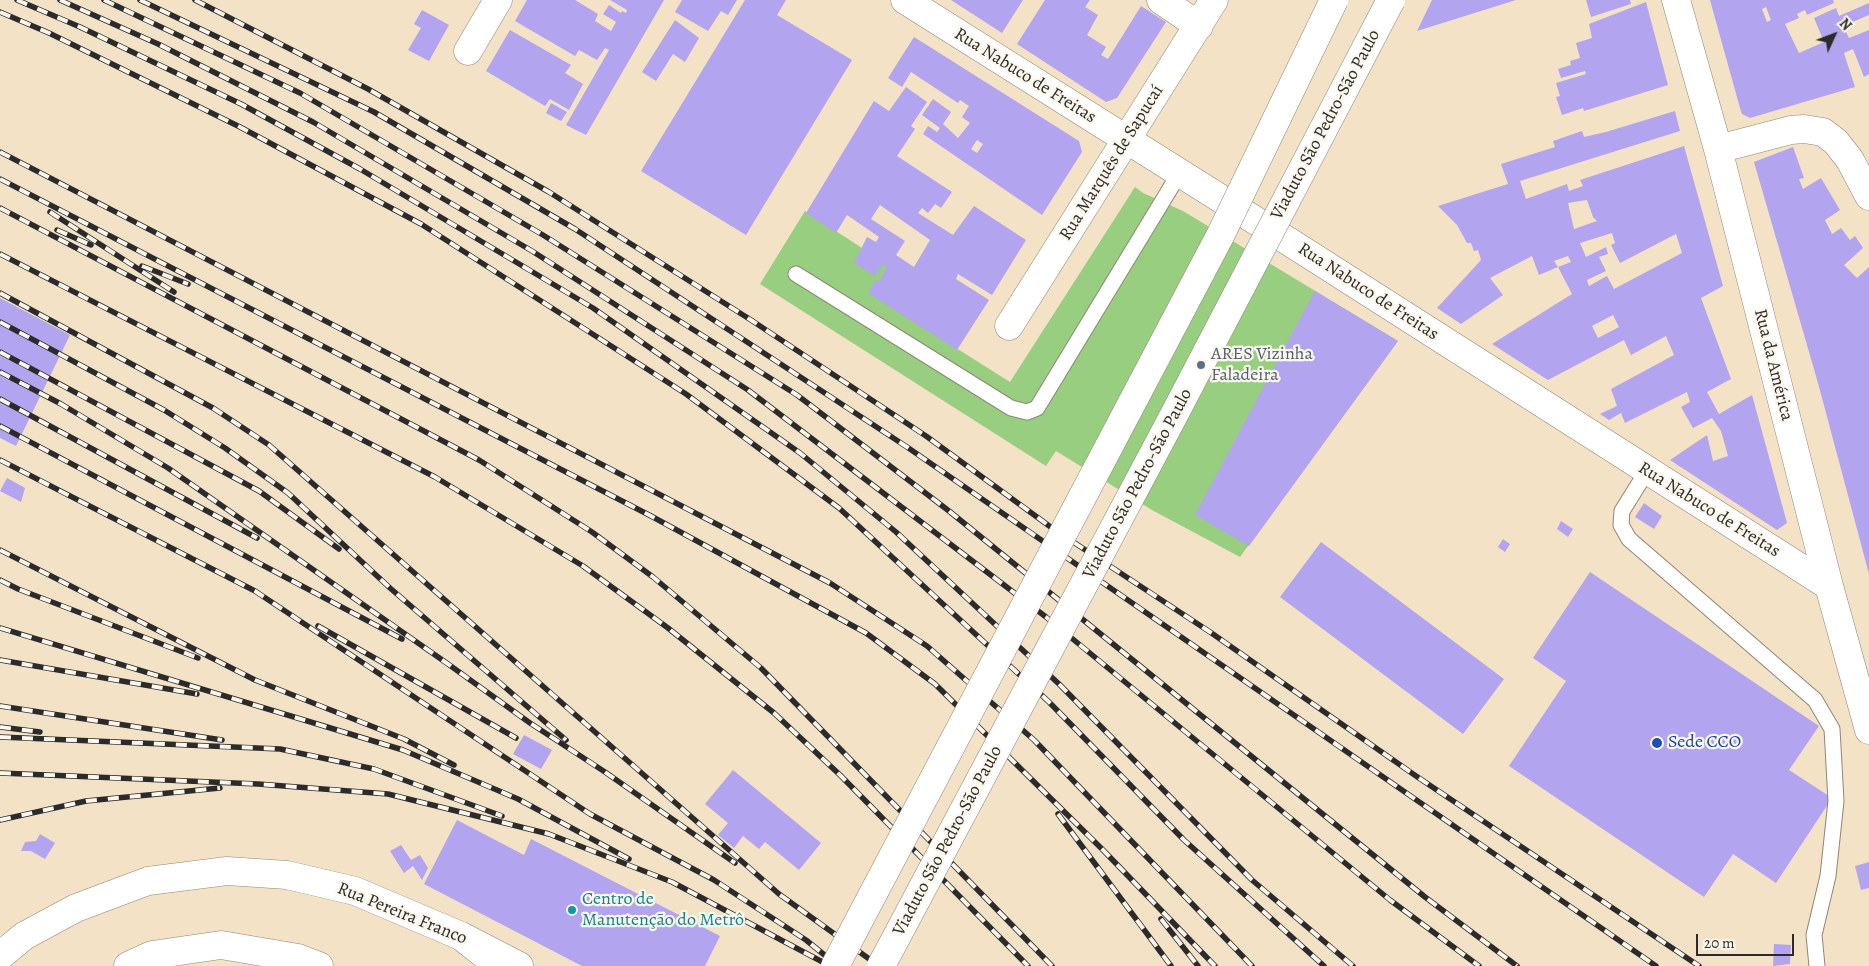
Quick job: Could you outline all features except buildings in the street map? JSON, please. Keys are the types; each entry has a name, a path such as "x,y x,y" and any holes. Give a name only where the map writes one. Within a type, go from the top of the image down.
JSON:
{"main road":[{"path":"468,51 498,0"},
{"name":"Rua Nabuco de Freitas","path":"905,0 1126,141 1288,241 1829,586"},
{"path":"1161,0 1199,26"},
{"name":"Rua Marquês de Sapucaí","path":"1009,326 1214,0"},
{"path":"835,966 1221,234 1334,0"},
{"name":"Viaduto São Pedro-São Paulo","path":"881,966 1174,415 1391,0"},
{"name":"Rua da América","path":"1676,0 1718,150 1829,586 1869,730"},
{"path":"1718,150 1791,130 1804,129 1823,132 1836,142 1850,160 1869,196"},
{"name":"Rua Pereira Franco","path":"0,956 24,936 76,908 148,881 227,871 287,874 355,891 461,936 519,966"},
{"path":"461,936 498,966"},
{"path":"128,966 152,955 221,945 298,958 319,966"}],"lane":[{"path":"796,274 1011,408 1027,412 1036,408 1179,174"},
{"path":"1646,470 1622,511 1622,525 1629,539 1815,700 1832,729 1836,801 1828,876 1814,935 1817,966"}],"green space":[{"name":"ARES Vizinha Faladeira","path":"1135,187 1143,193 1183,211 1398,341 1240,557 1152,510 1056,451 1046,466 760,284 805,211 973,320 956,348 1010,382"}],"railway":[{"path":"17,0 80,27 241,104 360,169 593,308 800,453 896,532 1059,684 1252,880 1353,966"},
{"path":"60,0 158,44 313,122 532,251 748,390 1046,617 1390,900 1479,966"},
{"path":"104,0 300,93 543,235 797,395 949,511 1425,897 1517,966"},
{"path":"140,0 374,112 575,229 907,447 1656,966"},
{"path":"195,0 368,89 549,192 751,320 926,436 1052,528 1210,632 1416,776 1699,966"},
{"path":"0,12 49,33 240,127 421,224 686,394 839,508 1049,702 1184,840 1324,966"},
{"path":"0,152 830,583 927,646 1034,740 1252,966"},
{"path":"0,179 651,516 866,633 935,684 1102,849 1215,966"},
{"path":"0,208 479,460 592,532 653,577 761,668 1052,966"},
{"path":"50,212 174,292"},
{"path":"57,230 91,245"},
{"path":"0,254 435,477 583,566 668,628 774,713 840,775 1028,966"},
{"path":"142,266 188,284"},
{"path":"0,293 213,408 269,445 779,894 879,966"},
{"path":"0,322 164,410 225,448 288,493 390,588 566,740"},
{"path":"0,352 259,491 339,549"},
{"path":"0,372 61,404 168,468 530,723 605,772 735,863"},
{"path":"0,399 257,538"},
{"path":"0,426 402,639"},
{"path":"0,460 255,591 590,814 714,880 806,940 838,966"},
{"path":"0,550 255,680 404,739 454,765"},
{"path":"0,580 18,589 198,658"},
{"path":"318,626 516,738"},
{"path":"0,628 403,750 518,799 629,859"},
{"path":"0,660 197,694"},
{"path":"0,706 222,740"},
{"path":"0,727 40,732"},
{"path":"0,737 280,749 374,769 502,816"},
{"path":"0,773 258,784 388,794 549,834 672,882 830,966"},
{"path":"0,820 86,801 220,788"},
{"path":"1058,814 1171,966"},
{"path":"1161,919 1198,966"}],"place":[{"name":"ARES Vizinha Faladeira","path":"1201,365"},
{"name":"Sede CCO","path":"1657,743"},
{"name":"Centro de Manutenção do Metrô","path":"572,910"}]}
